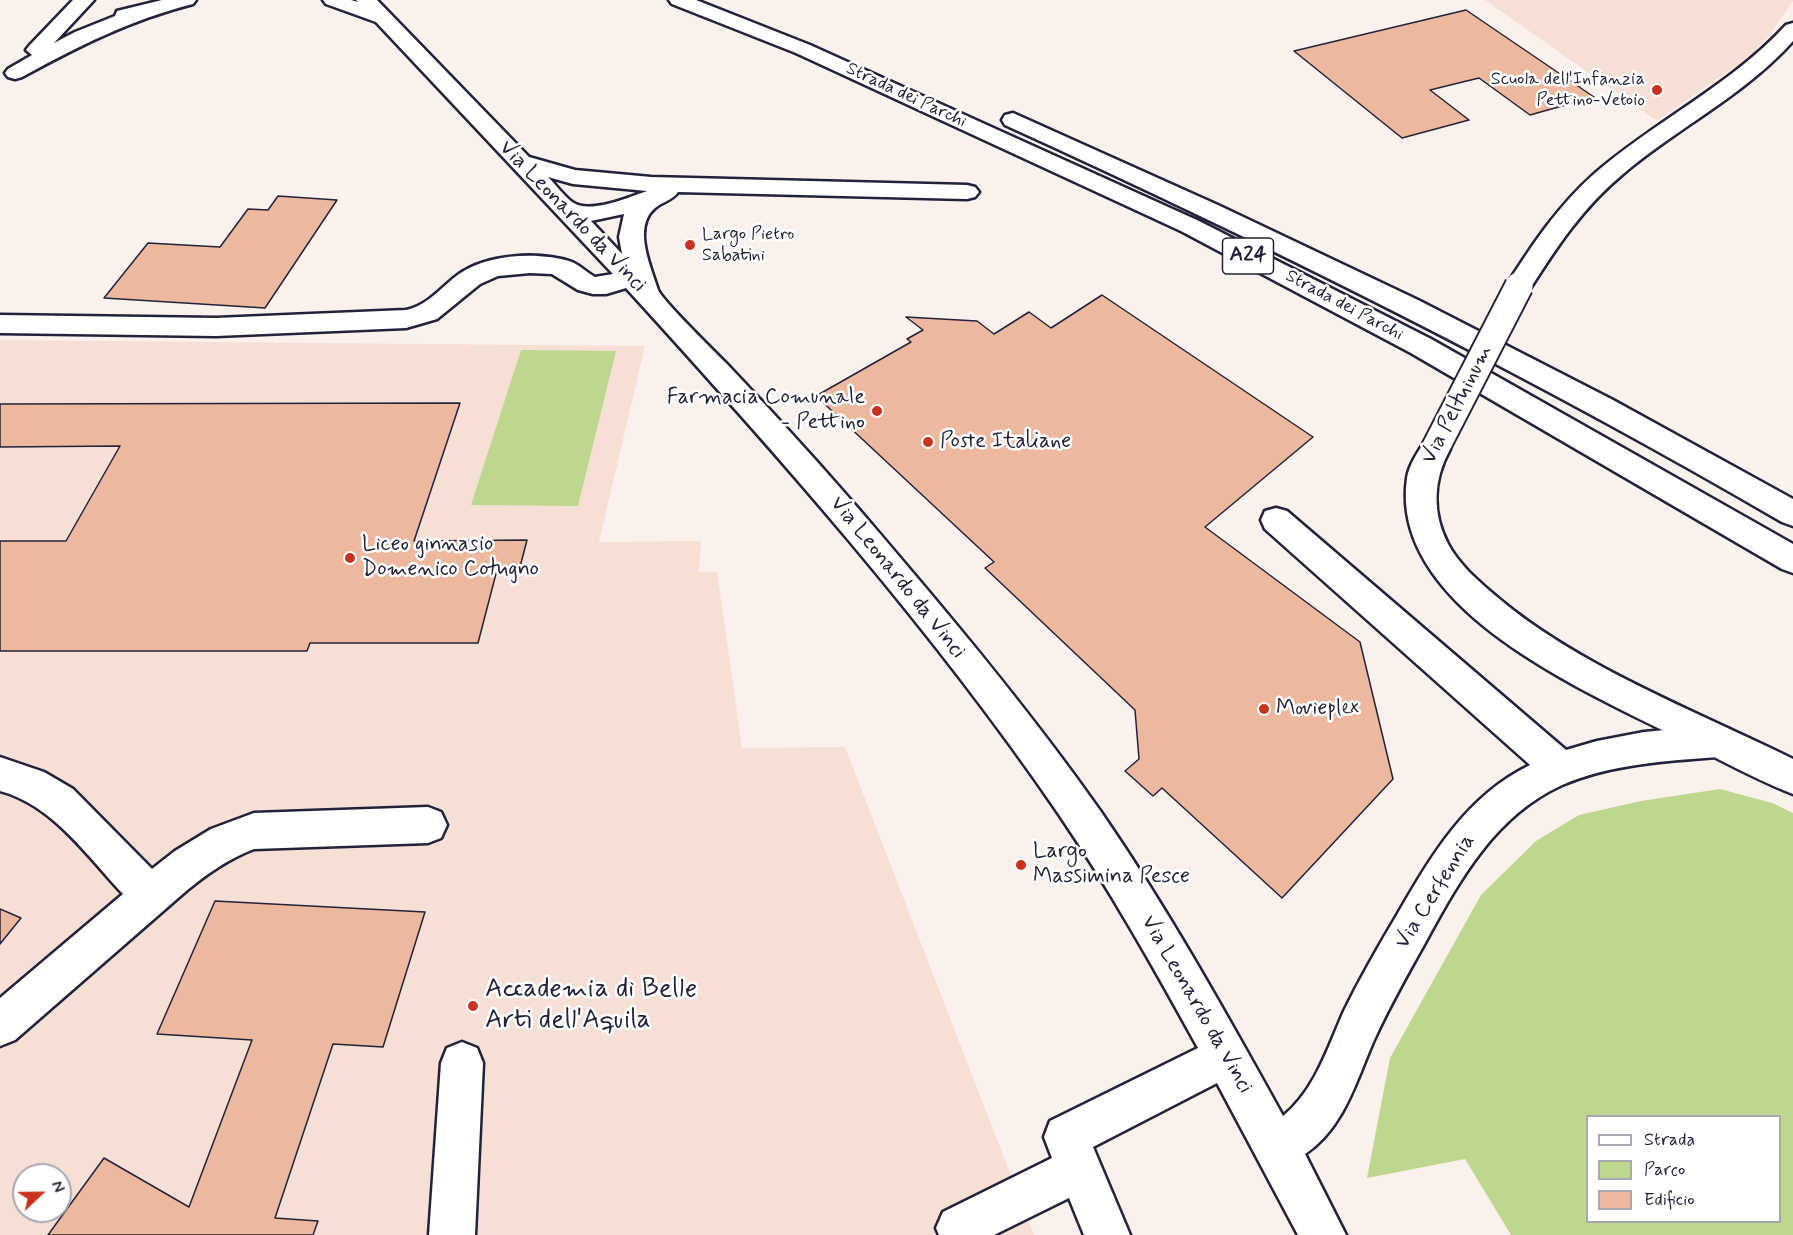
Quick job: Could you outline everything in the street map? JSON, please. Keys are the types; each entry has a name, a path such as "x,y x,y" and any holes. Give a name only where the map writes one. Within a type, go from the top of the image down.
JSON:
{"main road":[{"path":"85,0 86,10 98,22"},
{"path":"0,88 13,64 60,25 85,0"},
{"path":"60,25 64,31 71,34 98,22 186,0"},
{"path":"333,0 383,18"},
{"name":"Via Leonardo da Vinci","path":"366,0 639,286 888,563 1011,719 1100,842 1141,907 1276,1146 1323,1235"},
{"name":"Strada dei Parchi","path":"679,0 803,49 1190,226 1421,346 1793,560"},
{"name":"Strada dei Parchi","path":"733,0 832,39 1208,207 1441,322 1719,471 1793,514"},
{"path":"13,64 98,22"},
{"name":"Via Peltuinum","path":"1793,29 1771,54 1752,70 1658,134 1606,175 1555,231 1519,286 1435,449 1422,478 1421,506 1424,522 1438,555 1467,591 1512,630 1549,654 1793,777"},
{"path":"521,162 573,177 658,188 967,192"},
{"path":"567,209 577,213 594,213 658,188"},
{"path":"0,324 216,327 403,319 431,311 444,303 469,279 483,272 529,264 566,269 584,282 596,286 611,284 639,286 631,223 640,207 658,188"},
{"path":"1276,520 1561,769"},
{"name":"Via Cerfennia","path":"1276,1146 1298,1135 1314,1119 1324,1103 1377,988 1436,886 1467,837 1500,803 1528,785 1561,769 1617,751 1718,741"},
{"path":"0,774 23,780 43,789 60,801 151,895"},
{"path":"0,1025 151,895 207,852 232,838 254,831 428,825"},
{"path":"1107,1235 1066,1137 1226,1056"},
{"path":"452,1235 462,1063"},
{"path":"962,1235 959,1228 1079,1169"}],"shaded area":[{"name":"Scuola dell'Infanzia Pettino-Vetoio","path":"1485,0 1793,1 1768,37 1746,59 1657,121"},
{"name":"Accademia di Belle Arti dell'Aquila","path":"0,340 645,346 599,542 701,541 699,572 717,572 742,748 845,747 1034,1235 0,1235"}],"green space":[{"path":"521,350 616,351 578,506 471,505"},
{"path":"1720,789 1772,803 1793,813 1793,1235 1511,1235 1465,1159 1367,1178 1390,1058 1481,895 1536,841 1579,815 1641,801"}],"building":[{"path":"1466,10 1594,97 1530,115 1479,78 1430,90 1469,120 1402,138 1294,51"},
{"path":"278,196 337,200 265,308 104,298 148,243 220,247 248,209 268,210"},
{"path":"1102,295 1313,437 1205,527 1360,642 1393,779 1282,898 1162,788 1153,796 1125,771 1139,759 1135,710 985,568 994,562 816,396 911,342 907,339 923,330 906,317 977,321 994,334 1029,312 1051,328"},
{"path":"460,403 414,541 527,540 520,567 498,566 478,643 310,643 307,651 0,651 0,541 66,541 120,446 0,447 0,404"},
{"path":"215,901 425,912 383,1047 333,1044 275,1218 318,1221 313,1235 48,1235 57,1223 72,1223 72,1202 104,1158 189,1207 252,1040 157,1034"},
{"path":"0,909 21,918 0,944"}],"place":[{"name":"Scuola dell'Infanzia Pettino-Vetoio","path":"1657,90"},
{"name":"Largo Pietro Sabatini","path":"690,245"},
{"name":"Farmacia Comunale - Pettino","path":"877,411"},
{"name":"Poste Italiane","path":"928,442"},
{"name":"Liceo ginnasio Domenico Cotugno","path":"350,558"},
{"name":"Movieplex","path":"1264,709"},
{"name":"Largo Massimina Pesce","path":"1021,865"},
{"name":"Accademia di Belle Arti dell'Aquila","path":"473,1006"}]}
